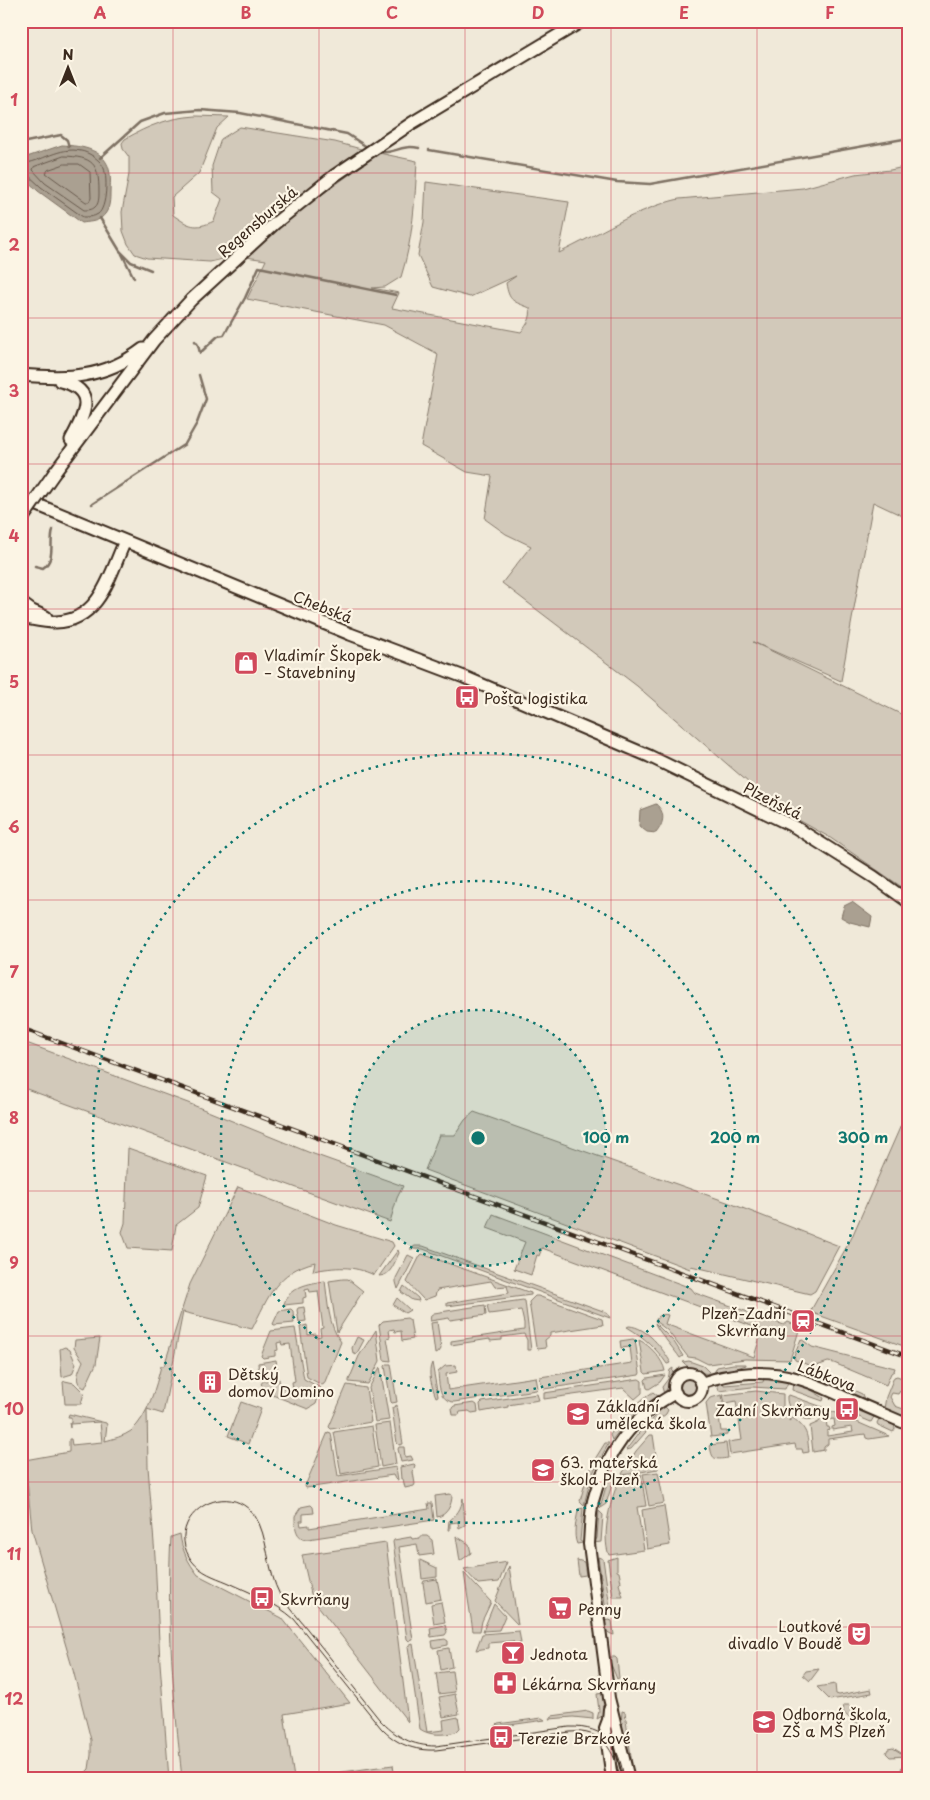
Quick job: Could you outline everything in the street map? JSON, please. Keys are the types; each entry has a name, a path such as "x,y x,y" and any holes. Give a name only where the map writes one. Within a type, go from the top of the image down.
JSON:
{"main road":[{"name":"Regensburská","path":"142,352 182,308 257,239 324,184 412,123 582,21"},
{"path":"21,375 49,378 78,377 99,373 142,352"},
{"path":"62,459 142,352"},
{"path":"21,520 55,472 84,416 86,400 77,387 49,378"},
{"name":"Chebská","path":"21,498 350,634 464,677 614,741"},
{"path":"21,617 47,621 67,621 76,618 90,609 100,598 125,541"},
{"path":"21,603 40,616 67,621"},
{"name":"Plzeňská","path":"614,741 795,827 909,902"}],"street":[{"name":"Lábkova","path":"629,1779 609,1698 589,1544 593,1503 605,1468 624,1436 651,1410 676,1393 674,1387 676,1382 684,1374 694,1375 701,1383 713,1379 756,1373 791,1376 909,1425"},
{"path":"676,1393 683,1399 692,1400 700,1393 701,1383"},
{"name":"Lábkova","path":"609,1698 608,1720 604,1728 612,1779"}],"shaded area":[{"path":"196,116 229,117 217,128 199,173 172,197 173,215 192,226 214,221 222,199 213,192 212,166 221,139 240,127 335,142 361,149 268,220 227,258 210,262 147,258 135,254 128,244 123,231 122,212 129,174 129,157 123,149 122,143 134,134 159,123 177,118"},
{"path":"379,153 417,161 411,234 401,277 385,287 372,288 399,293 392,308 521,332 529,321 530,308 510,297 506,283 516,276 470,297 433,287 418,255 424,222 426,182 569,202 559,253 633,215 679,199 803,188 855,174 909,166 909,259 903,293 909,294 909,519 873,502 841,681 753,642 909,718 909,892 829,837 779,809 637,686 502,583 531,546 506,534 485,519 492,476 467,472 421,446 438,354 384,325 247,299 266,260 246,257 302,209"},
{"path":"21,1041 188,1103 308,1152 403,1186 397,1198 390,1222 21,1087"},
{"path":"909,1107 909,1348 810,1312 851,1239"},
{"path":"474,1112 727,1202 839,1246 815,1291 810,1294 691,1266 690,1269 425,1170 439,1135 455,1135 465,1120"},
{"path":"128,1148 207,1176 198,1208 176,1225 172,1251 128,1248 122,1232 125,1223"},
{"path":"238,1187 336,1225 392,1242 394,1246 374,1275 351,1268 313,1271 315,1262 291,1272 275,1287 252,1329 183,1312 163,1414 147,1409 161,1366 164,1366 190,1284"},
{"path":"493,1214 691,1288 695,1293 784,1325 788,1322 800,1327 790,1360 745,1359 708,1364 696,1358 688,1357 667,1330 655,1321 659,1316 668,1315 665,1324 754,1357 762,1330 542,1248 539,1256 537,1255 531,1275 514,1269 525,1242 487,1228"},
{"path":"415,1246 423,1246 603,1311 610,1318 423,1249 410,1249"},
{"path":"398,1250 399,1253 392,1268 386,1274 379,1276"},
{"path":"422,1254 531,1293 531,1295 447,1306 447,1303 509,1293 507,1286 495,1287 491,1281 437,1290 435,1296 424,1300 407,1282"},
{"path":"408,1255 414,1258 398,1289 396,1278"},
{"path":"348,1279 363,1291 337,1332 329,1281"},
{"path":"325,1281 331,1321 341,1342 322,1385 307,1377 300,1327 307,1325 308,1335 316,1334 316,1337 321,1336 320,1329 323,1328 318,1291 310,1292 309,1289 305,1290 306,1297 303,1298 303,1303 284,1305 286,1299 294,1290"},
{"path":"404,1286 419,1301 412,1300 401,1292"},
{"path":"535,1296 602,1319 603,1325 550,1333 550,1336 545,1340 546,1348 538,1349 536,1347 529,1302"},
{"path":"397,1298 410,1310 405,1313 393,1305"},
{"path":"525,1301 531,1350 527,1350 527,1340 524,1334 502,1337 502,1340 490,1341 490,1339 451,1345 451,1341 524,1330 521,1310 489,1314 487,1305"},
{"path":"485,1305 486,1315 430,1321 431,1315 434,1313"},
{"path":"304,1307 306,1321 299,1322 297,1310"},
{"path":"291,1309 293,1311 294,1323 273,1324 279,1311"},
{"path":"407,1318 410,1320 413,1339 402,1341 401,1331 389,1330 390,1337 387,1338 391,1361 384,1360 379,1325 383,1321"},
{"path":"437,1322 441,1349 435,1354 431,1323"},
{"path":"655,1323 674,1342 683,1356 680,1358"},
{"path":"627,1327 636,1327 648,1334 664,1351 671,1363 667,1364 649,1343"},
{"path":"295,1328 304,1379 321,1388 316,1404 308,1409 270,1394 261,1384 263,1381 279,1379 280,1388 288,1387 289,1390 293,1389 292,1382 295,1381 290,1344 282,1345 281,1342 277,1343 278,1350 275,1351 275,1356 263,1358 261,1356 271,1331"},
{"path":"376,1330 380,1361 368,1384 349,1382 359,1356"},
{"path":"357,1337 364,1340 356,1355 353,1353 352,1348"},
{"path":"100,1338 96,1364 85,1388 81,1386 78,1380 78,1373 83,1361 74,1348 75,1340"},
{"path":"801,1339 812,1347 895,1368 886,1385 834,1363 828,1362 814,1367 795,1360 794,1356"},
{"path":"635,1340 639,1375 544,1389 542,1387 540,1377 632,1363 630,1347 621,1348 620,1341"},
{"path":"639,1340 655,1353 662,1362 665,1371 646,1374 644,1372"},
{"path":"65,1347 70,1350 76,1364 72,1374 62,1377 60,1349"},
{"path":"276,1360 278,1374 259,1377 258,1363"},
{"path":"689,1361 703,1366 710,1373 695,1371 683,1362"},
{"path":"432,1363 438,1396 436,1397 430,1375"},
{"path":"391,1364 397,1402 392,1403 385,1366"},
{"path":"733,1364 746,1365 714,1373 717,1367"},
{"path":"456,1365 457,1372 446,1374 448,1390 536,1377 538,1388 536,1390 454,1402 449,1401 445,1399 441,1392 438,1372 445,1366"},
{"path":"380,1367 389,1420 375,1422 369,1388"},
{"path":"673,1368 671,1381 664,1394 662,1387 668,1379 670,1370"},
{"path":"665,1375 660,1382 649,1389 647,1388 645,1380 647,1378"},
{"path":"897,1376 909,1381 909,1395 900,1391 898,1394 892,1393 890,1397 895,1406 909,1411 906,1418 884,1409 886,1397 894,1377"},
{"path":"688,1378 694,1380 696,1386 694,1392 688,1394 682,1392 680,1386 682,1380"},
{"path":"639,1379 642,1381 642,1393 635,1399 623,1388 544,1399 544,1393"},
{"path":"764,1379 788,1382 785,1389 752,1387 719,1391 717,1383 723,1382 724,1385 763,1382"},
{"path":"831,1380 862,1394 864,1399 826,1383"},
{"path":"63,1382 74,1383 84,1393 81,1404 65,1404"},
{"path":"793,1383 808,1388 824,1398 823,1401 792,1390"},
{"path":"347,1385 366,1388 371,1422 331,1429 329,1427"},
{"path":"756,1391 783,1394 783,1408 766,1410 765,1407 762,1408 763,1419 767,1418 766,1415 786,1412 790,1416 789,1421 793,1418 804,1429 809,1452 803,1453 802,1449 796,1449 795,1444 730,1454 728,1442 742,1440 736,1401 725,1403 723,1395"},
{"path":"653,1392 659,1397 649,1404 645,1403 612,1440 610,1435 619,1423 635,1406"},
{"path":"537,1394 539,1400 481,1412 480,1404 482,1402"},
{"path":"722,1395 724,1409 718,1410 721,1431 727,1431 727,1435 711,1437 706,1403 710,1398"},
{"path":"789,1395 825,1408 815,1418 809,1420 801,1418 789,1406 787,1396"},
{"path":"241,1402 261,1409 248,1444 228,1436"},
{"path":"474,1403 477,1405 478,1412 460,1412 459,1415 453,1415 452,1408 454,1406"},
{"path":"397,1405 403,1444 399,1445 397,1443 392,1408"},
{"path":"664,1406 668,1410 666,1414 652,1425 631,1449 626,1450 638,1434 656,1416 656,1412"},
{"path":"849,1408 875,1415 871,1422 847,1412"},
{"path":"827,1409 889,1436 869,1439 866,1438 865,1434 828,1439 828,1444 824,1447 824,1450 813,1452 810,1426 819,1422","holes":["834,1419 835,1426 832,1427 832,1430 852,1427 853,1432 827,1436 827,1431 830,1430 827,1427 826,1420"]},
{"path":"147,1410 148,1467 169,1779 74,1779 82,1776 89,1769 91,1740 73,1670 32,1530 25,1460 69,1452 69,1439 71,1439 72,1445 102,1442 100,1422 70,1424 70,1428 69,1423 71,1423 71,1417 68,1417 69,1414 106,1423 105,1441 131,1431"},
{"path":"880,1417 894,1424 895,1429 893,1432 878,1425"},
{"path":"390,1423 396,1464 381,1467 375,1425"},
{"path":"372,1426 378,1467 341,1474 334,1432"},
{"path":"328,1432 331,1433 338,1476 396,1467 398,1480 393,1475 306,1488 305,1486"},
{"path":"650,1435 653,1435 658,1469 623,1475 636,1451"},
{"path":"605,1443 609,1443 597,1464 595,1459"},
{"path":"726,1443 728,1458 714,1458 710,1445"},
{"path":"399,1447 404,1447 405,1457 411,1456 413,1460 401,1462"},
{"path":"414,1464 415,1484 405,1488 403,1479 401,1479 400,1467"},
{"path":"592,1467 596,1467 591,1477 584,1505 580,1501 587,1476"},
{"path":"658,1472 664,1503 649,1506 643,1474"},
{"path":"611,1474 614,1478 606,1504 600,1508 605,1490"},
{"path":"641,1474 646,1506 637,1507 644,1550 609,1555 606,1537 608,1516 620,1478"},
{"path":"450,1494 452,1499 450,1506 444,1514 437,1517 435,1496"},
{"path":"463,1498 465,1525 459,1528 458,1522 450,1523 450,1530 448,1530 449,1521 458,1511"},
{"path":"428,1503 432,1503 434,1520 308,1539 300,1537 296,1528 295,1516 301,1507 311,1505 314,1513 303,1514 303,1521 300,1521 301,1526 309,1525 309,1528 429,1509"},
{"path":"664,1506 670,1545 647,1549 642,1510"},
{"path":"583,1508 580,1541 583,1543 577,1544 575,1532 576,1519 579,1509"},
{"path":"599,1511 603,1515 601,1542 594,1543 597,1538"},
{"path":"180,1534 186,1556 198,1575 282,1618 350,1703 284,1714 294,1778 182,1779 169,1597 171,1537"},
{"path":"420,1536 427,1536 432,1540 434,1554 419,1556 417,1544 399,1547 413,1640 409,1641 407,1639 393,1542 394,1540 411,1537 412,1539 420,1538"},
{"path":"456,1536 469,1544 471,1553 460,1561"},
{"path":"386,1543 408,1722 312,1598 302,1555"},
{"path":"598,1557 603,1559 611,1614 602,1617 603,1612 606,1611"},
{"path":"617,1557 617,1571 619,1572 621,1582 619,1584 623,1597 613,1597 608,1560"},
{"path":"420,1560 437,1568 437,1577 422,1579"},
{"path":"577,1560 584,1562 586,1575 579,1576"},
{"path":"507,1562 499,1582 478,1584 464,1569"},
{"path":"509,1566 518,1625 495,1601"},
{"path":"464,1573 491,1602 482,1621 480,1631 473,1631"},
{"path":"437,1579 441,1599 426,1602 423,1583 424,1581"},
{"path":"441,1602 445,1622 434,1624 431,1604"},
{"path":"494,1604 505,1616 499,1630 483,1631"},
{"path":"603,1621 612,1621 614,1635 607,1632 604,1626"},
{"path":"445,1625 447,1632 445,1635 431,1637 430,1628"},
{"path":"519,1631 521,1643 514,1644 513,1641 488,1643 488,1648 476,1650 482,1634"},
{"path":"445,1639 448,1641 448,1645 433,1648 432,1641"},
{"path":"413,1644 427,1732 444,1730 443,1720 458,1717 460,1728 456,1732 437,1734 428,1733 420,1729 408,1646"},
{"path":"449,1648 452,1667 441,1670 438,1650"},
{"path":"608,1657 615,1657 617,1659 619,1678 617,1679"},
{"path":"819,1669 810,1681 803,1675 806,1671"},
{"path":"452,1671 455,1692 439,1694 436,1673"},
{"path":"835,1684 836,1694 839,1695 871,1689 872,1693 830,1700 817,1687"},
{"path":"604,1693 606,1707 604,1715 597,1719 599,1711 597,1694"},
{"path":"455,1694 459,1714 443,1717 439,1697"},
{"path":"844,1705 851,1707 860,1725 859,1727 843,1712"},
{"path":"588,1711 593,1713 593,1719 573,1717 550,1719 552,1716"},
{"path":"622,1711 625,1712 632,1764 630,1766 621,1727"},
{"path":"542,1718 545,1720 495,1727 498,1724"},
{"path":"893,1748 906,1756 890,1757 886,1753 888,1749"},
{"path":"909,1764 909,1779 904,1779 901,1770 902,1766"},
{"path":"393,1765 395,1779 329,1779 328,1774"}],"water":[{"path":"62,145 78,146 92,150 104,159 108,166 110,174 109,204 104,216 99,219 82,223 38,191 21,175 21,159"},
{"path":"656,804 663,814 661,826 656,833 647,832 639,826 640,810"},
{"path":"852,902 872,917 870,927 850,922 841,917 844,906"}],"waterway":[{"path":"100,158 140,122 165,113 200,110 240,113 347,134 370,149"},
{"path":"21,143 61,135 67,140 69,147"},
{"path":"429,150 617,182 650,184 909,138"},
{"path":"377,152 383,153 407,147 419,148"},
{"path":"100,218 120,251 131,262 151,270"},
{"path":"122,254 134,278"},
{"path":"195,341 200,353 218,336 224,335 245,298 259,267 396,295"},
{"path":"92,504 185,444 197,423 206,399 199,375"},
{"path":"35,566 43,568 47,564 51,555 53,530"}],"tram line":[{"path":"620,1779 615,1759 605,1744 599,1738 581,1732 436,1750 413,1748 399,1742 381,1728 294,1619 254,1594 208,1574 192,1561 185,1545 185,1530 191,1517 201,1507 214,1501 229,1500 243,1504 255,1516 263,1533 272,1575 280,1595 379,1719 398,1735 412,1742 436,1746 569,1727 582,1728 601,1734 614,1747 622,1767 624,1779"}],"railway":[{"path":"21,1028 909,1357"}],"place":[{"name":"Vladimír Škopek – Stavebniny","path":"246,663"},
{"name":"Pošta logistika","path":"467,697"},
{"name":"Plzeň-Zadní Skvrňany","path":"803,1321"},
{"name":"Dětský domov Domino","path":"210,1382"},
{"name":"Zadní Skvrňany","path":"847,1409"},
{"name":"Základní umělecká škola","path":"578,1414"},
{"name":"63. mateřská škola Plzeň","path":"543,1470"},
{"name":"Skvrňany","path":"262,1598"},
{"name":"Penny","path":"560,1608"},
{"name":"Loutkové divadlo V Boudě","path":"859,1634"},
{"name":"Jednota","path":"513,1653"},
{"name":"Lékárna Skvrňany","path":"505,1683"},
{"name":"Odborná škola, ZŠ a MŠ Plzeň","path":"764,1722"},
{"name":"Terezie Brzkové","path":"501,1737"}]}
